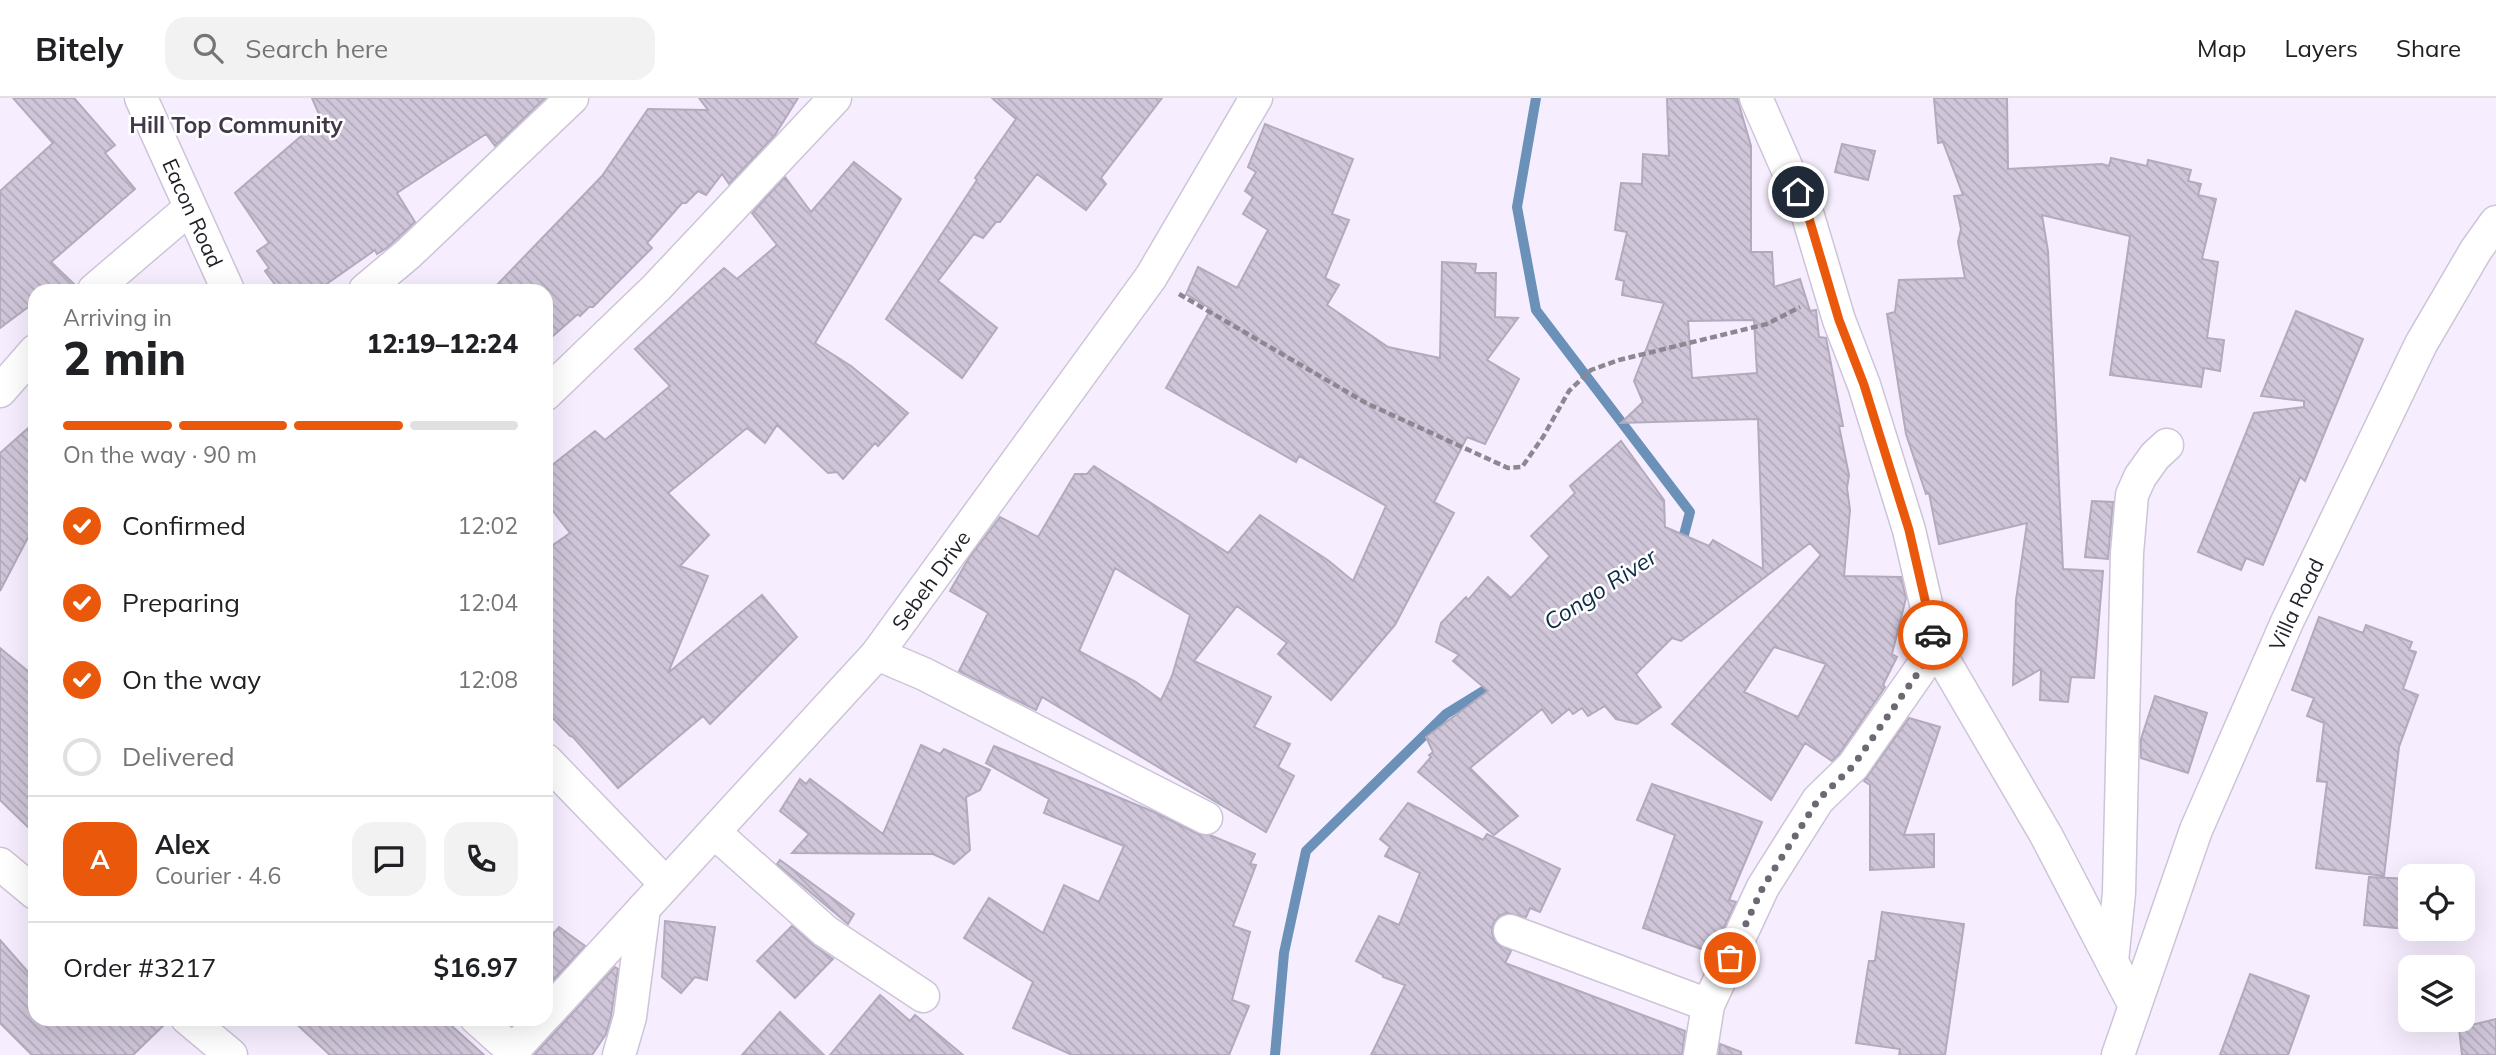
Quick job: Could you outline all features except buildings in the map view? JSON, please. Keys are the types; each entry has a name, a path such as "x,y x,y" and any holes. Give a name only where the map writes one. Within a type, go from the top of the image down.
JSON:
{"street":[{"name":"Eacon Road","path":"142,98 226,284"},
{"path":"372,284 408,254 572,98"},
{"path":"553,387 656,288 835,98"},
{"name":"Sebeh Drive","path":"553,1007 877,654 1151,277 1256,98"},
{"path":"1756,98 1808,215 1839,320 1864,385 1909,530 1936,647 2046,835 2134,1004"},
{"path":"101,284 190,208"},
{"name":"Villa Road","path":"2118,1055 2196,830 2287,622 2421,344 2476,250 2496,222"},
{"path":"0,391 28,359"},
{"path":"2112,961 2119,893 2127,553 2132,495 2140,477 2167,445"},
{"path":"1700,1055 1708,1005 1763,887 1818,800 1853,766 1936,647"},
{"path":"877,654 924,674 1206,818"},
{"path":"553,767 665,883"},
{"path":"714,832 825,931 923,996"},
{"path":"0,864 28,887"},
{"path":"619,1055 630,1017 644,908"},
{"path":"1510,931 1708,1005"},
{"path":"197,1026 231,1055"},
{"path":"484,1026 511,1053"},
{"name":"Sebeh Drive","path":"511,1053 536,1026"}],"path":[{"path":"1151,277 1366,403 1508,468 1522,467 1569,391 1591,370 1619,360 1767,324 1810,302 1839,320"}],"waterway":[{"name":"Congo River","path":"1536,98 1517,207 1536,310 1690,512 1681,546"},
{"name":"Congo River","path":"1275,1055 1284,953 1306,851 1446,714 1498,682"}],"way so far":[{"path":"1730,958 1763,887 1818,800 1853,766 1936,647 1933,635"}],"district":[{"name":"Hill Top Community","path":"236,124"}],"route":[{"path":"1798,192 1808,215 1839,320 1864,385 1909,530 1933,635"}]}
